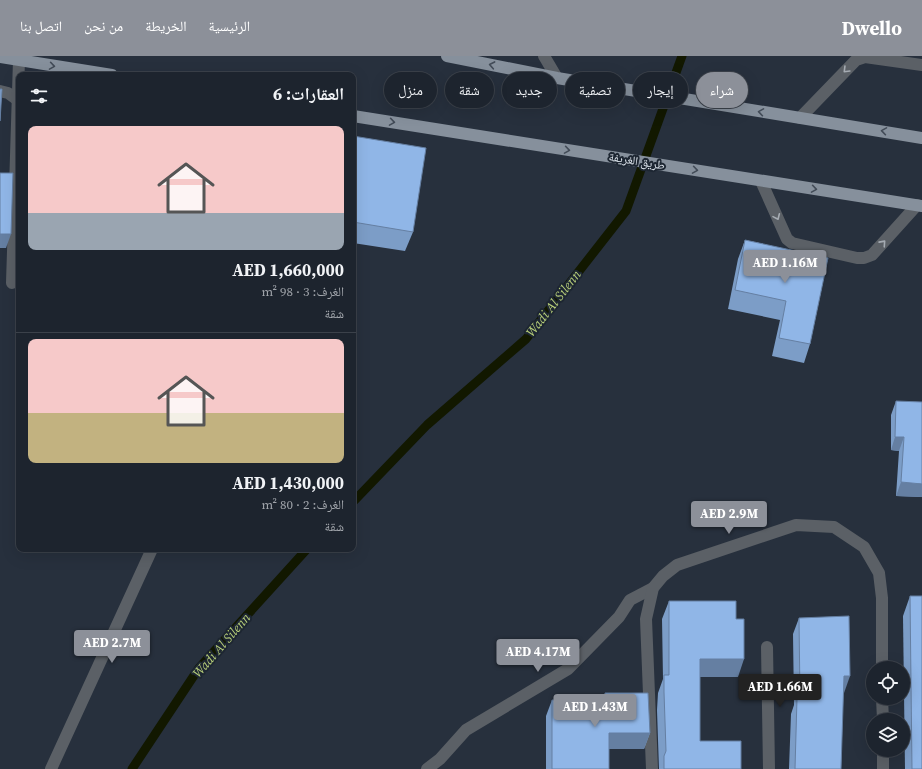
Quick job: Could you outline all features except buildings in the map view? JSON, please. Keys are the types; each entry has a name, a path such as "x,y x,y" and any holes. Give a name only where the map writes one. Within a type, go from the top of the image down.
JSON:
{"main road":[{"path":"447,56 527,72"},
{"path":"0,57 93,72"},
{"path":"557,78 922,138"},
{"name":"طريق الغريفة","path":"356,117 920,206"}],"street":[{"path":"544,56 553,72"},
{"path":"800,118 856,60 865,57 922,65"},
{"path":"19,60 19,72"},
{"path":"0,91 8,93 16,99"},
{"path":"10,283 16,146"},
{"path":"761,181 787,239 792,243 857,258 864,258 872,255 920,206"},
{"path":"652,769 646,619 654,588 663,576 677,565 796,525 834,527 864,547 880,573 882,598 882,661"},
{"path":"51,769 151,552"},
{"path":"427,769 440,759 466,730 568,669 619,617 630,600 654,588"},
{"path":"767,647 769,769"},
{"path":"883,757 883,769"}],"waterway":[{"name":"Wadi Al Silenn","path":"356,499 427,425 526,339 626,211 682,56"},
{"name":"Wadi Al Silenn","path":"132,769 199,668 304,552"}]}
